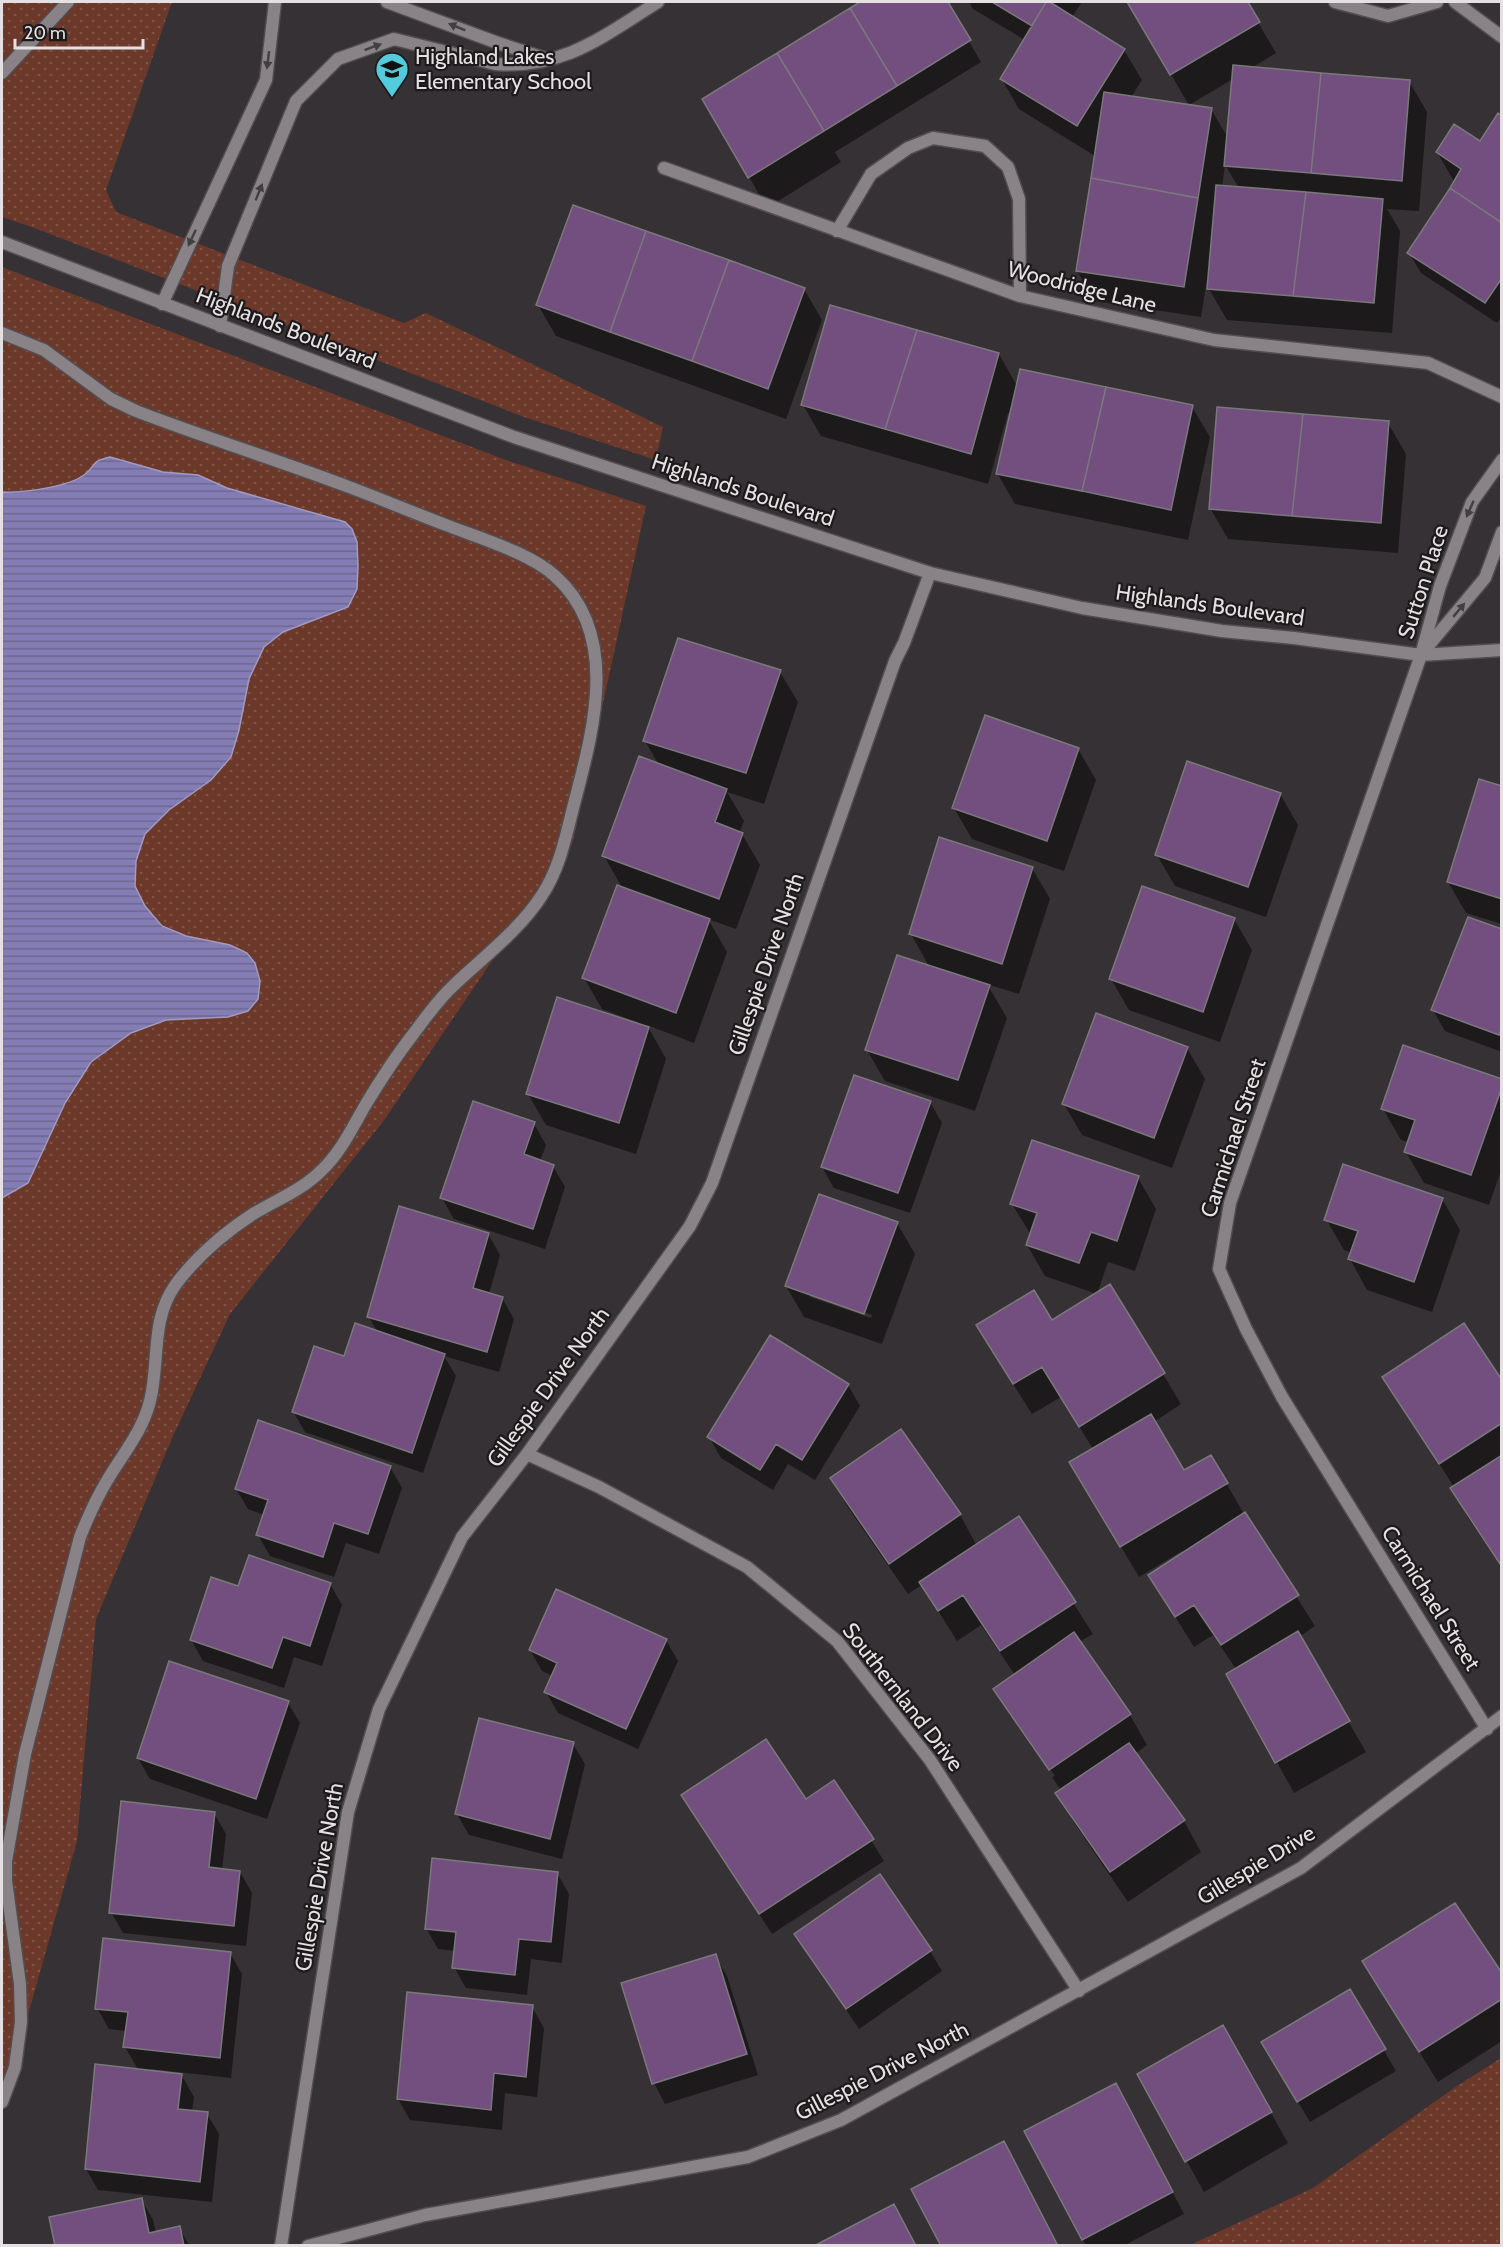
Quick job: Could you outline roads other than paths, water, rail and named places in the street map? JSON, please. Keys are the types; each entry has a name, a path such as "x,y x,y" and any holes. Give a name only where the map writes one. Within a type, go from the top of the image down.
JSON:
{"street":[{"path":"2,73 68,2"},
{"path":"162,304 266,80 275,2"},
{"path":"387,2 498,44 551,60"},
{"path":"220,326 228,266 296,101 338,59 394,39 495,64 510,65 551,60 581,48 658,2"},
{"path":"1335,2 1388,16 1437,2"},
{"path":"1455,2 1502,36"},
{"path":"837,231 871,174 908,148 933,138 985,146 1008,167 1019,199 1020,296"},
{"name":"Woodridge Lane","path":"664,168 1020,296 1214,340 1428,363 1502,397"},
{"name":"Highlands Boulevard","path":"2,242 514,437 930,573 1082,608 1167,623 1421,655 1502,650"},
{"path":"2,333 44,350 111,399 136,411 348,486 538,563 569,590 579,607 588,625 597,669 596,701 583,771 552,879 539,900 504,939 449,990 430,1011 392,1062 333,1159 300,1188 251,1216 212,1245 172,1290 162,1311 156,1335 150,1403 128,1448 93,1507 80,1537 25,1754 6,1861 6,1881 20,1984 21,2022 15,2067 2,2102"},
{"name":"Sutton Place","path":"1421,655 1440,586 1472,502 1502,460"},
{"name":"Sutton Place","path":"1421,655 1485,578 1502,531"},
{"name":"Gillespie Drive North","path":"281,2246 348,1812 379,1709 462,1537 527,1454 690,1226 712,1183 895,661 930,573"},
{"name":"Carmichael Street","path":"1421,655 1230,1203 1219,1269 1246,1329 1282,1397 1488,1729"},
{"name":"Southernland Drive","path":"527,1454 599,1487 747,1567 837,1641 930,1760 1079,1991"},
{"name":"Gillespie Drive","path":"1079,1991 1300,1868 1488,1729 1502,1716"},
{"name":"Gillespie Drive North","path":"308,2246 425,2215 748,2157 841,2120 1079,1991"}],"place":[{"name":"Highland Lakes Elementary School","path":"392,98"}]}
